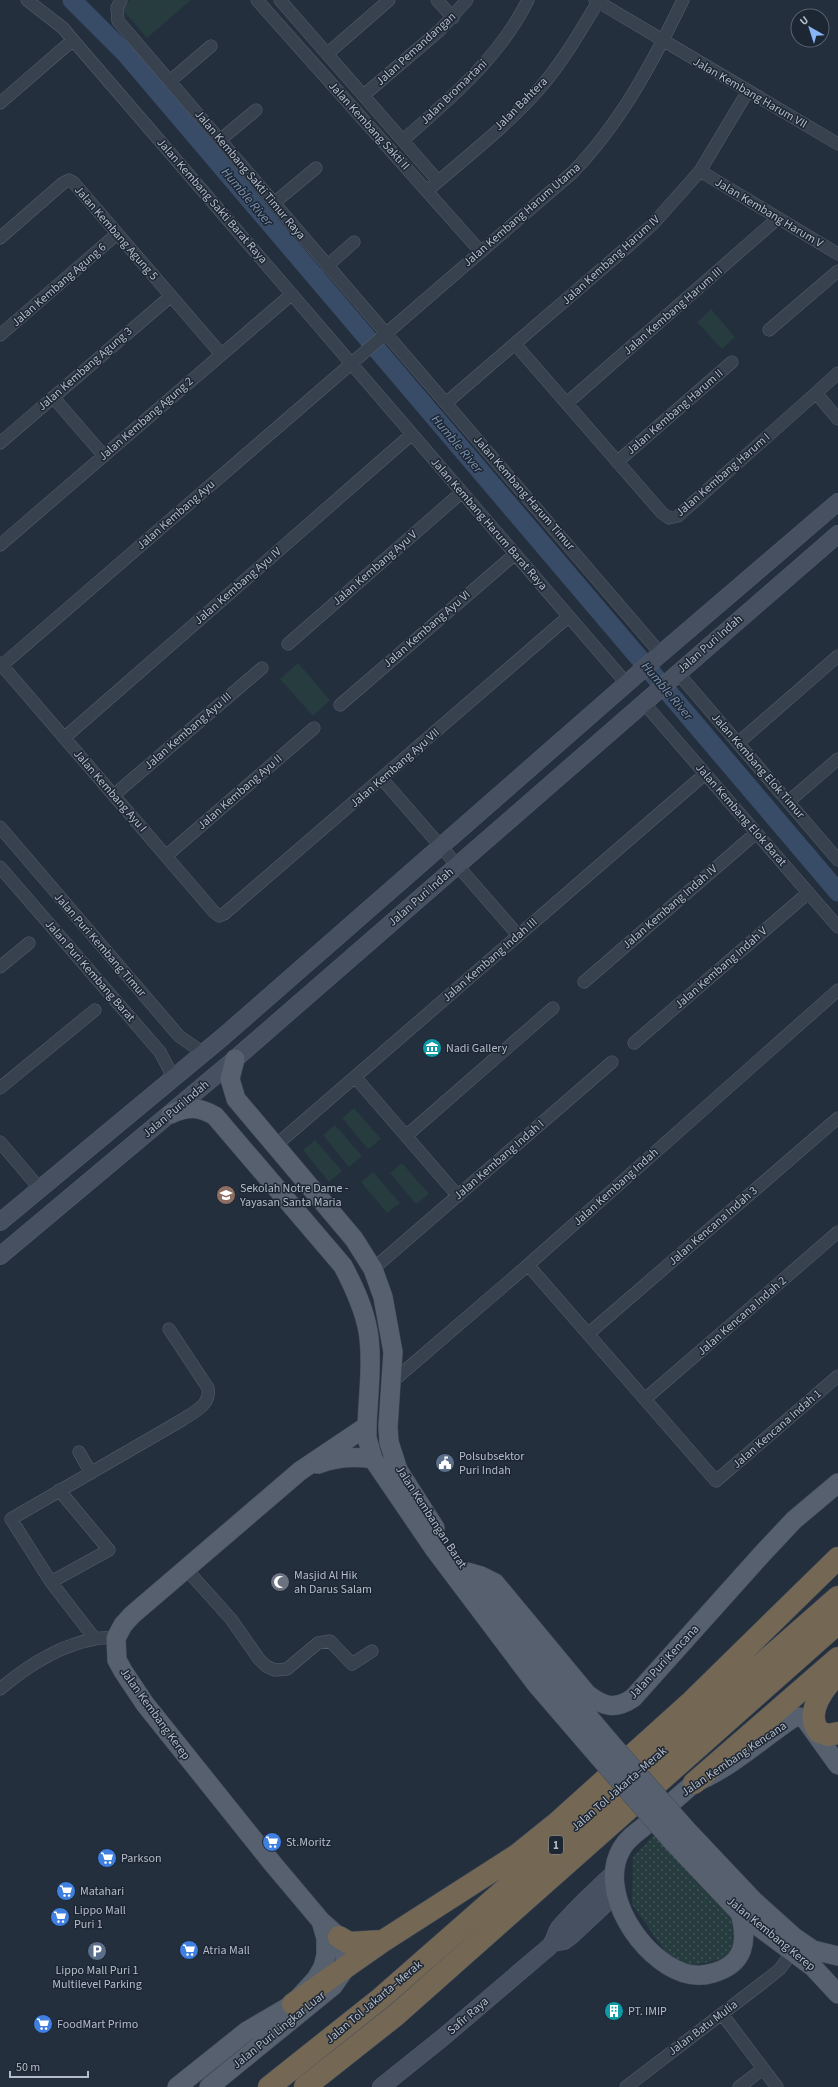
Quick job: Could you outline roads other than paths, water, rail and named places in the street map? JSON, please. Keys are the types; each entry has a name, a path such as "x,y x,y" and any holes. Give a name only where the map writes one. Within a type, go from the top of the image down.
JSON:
{"highway":[{"path":"293,2004 383,1941 517,1855 558,1822 690,1703 838,1558"},
{"name":"Jalan Tol Jakarta–Merak","path":"269,2087 381,1998 838,1597"},
{"name":"Jalan Tol Jakarta–Merak","path":"305,2087 396,2015 838,1623"},
{"path":"694,1783 838,1658"},
{"path":"838,1674 825,1688 814,1707 815,1722 819,1732 828,1735 838,1733"},
{"path":"339,1937 349,1943 383,1941"}],"main road":[{"name":"Jalan Puri Indah","path":"0,1222 208,1050 659,656 838,502"},
{"name":"Jalan Puri Indah","path":"0,1256 235,1059 838,534"},
{"name":"Jalan Kembangan Barat","path":"235,1059 231,1068 232,1090 236,1099 363,1250 379,1264 383,1297 393,1352 388,1442 392,1457 410,1489 466,1572 609,1741 679,1835"},
{"name":"Jalan Kembangan Barat","path":"171,1114 182,1109 194,1108 205,1110 216,1116 343,1266 355,1289 364,1314 368,1332 366,1426 367,1438 373,1459 435,1550 536,1684 598,1756 679,1835"},
{"path":"240,1145 240,1134 244,1129 254,1126 259,1128"},
{"path":"343,1266 341,1259 345,1249 351,1246 363,1250"},
{"path":"116,1638 123,1625 132,1615 300,1471 366,1426"},
{"path":"300,1471 338,1458 354,1456 373,1459"},
{"name":"Jalan Puri Kencana","path":"466,1572 482,1576 495,1583 587,1694 598,1702 610,1706 623,1704 633,1698 789,1526 838,1483"},
{"name":"Jalan Kembang Kerep","path":"116,1638 117,1660 145,1704 321,1921 339,1937"},
{"name":"Jalan Kembang Kencana","path":"740,1913 744,1938 741,1952 736,1961 728,1967 716,1972 693,1975 670,1966 643,1944 626,1920 616,1893 615,1872 617,1857 625,1843 694,1783 722,1769 788,1722 799,1717 805,1719 838,1765"},
{"path":"679,1835 794,1937 813,1950 838,1956"},
{"name":"Jalan Kembang Kerep","path":"679,1835 740,1913 807,1963 826,1979 838,1994"},
{"name":"Safir Raya","path":"381,2087 441,2039 553,1943 558,1930 568,1918 615,1872"},
{"name":"Safir Raya","path":"553,1943 564,1941 572,1935 616,1893"},
{"name":"Jalan Kembang Kerep","path":"293,2004 316,1979 323,1967 326,1955 326,1938 321,1921"},
{"path":"339,1937 345,1954 345,1969"},
{"name":"Jalan Puri Lingkar Luar","path":"209,2087 319,1999 338,1981 345,1969"},
{"name":"Jalan Puri Lingkar Luar","path":"177,2087 247,2031 293,2004"}],"street":[{"name":"Jalan Kembang Sakti Barat Raya","path":"27,0 62,28 73,40 292,294 354,360"},
{"name":"Jalan Kembang Sakti Timur Raya","path":"121,0 116,14 118,21 274,203 383,336"},
{"name":"Jalan Kembang Sakti II","path":"257,0 481,252"},
{"path":"327,54 389,0"},
{"path":"437,0 453,18"},
{"name":"Jalan Pemandangan","path":"364,96 453,18 468,0"},
{"name":"Jalan Bromartani","path":"403,140 451,98 486,62 506,37 528,0"},
{"name":"Jalan Kembang Harum Utama","path":"354,360 572,173 590,155 620,114 663,41 683,0"},
{"name":"Jalan Bahtera","path":"427,191 510,118 540,88 566,55 597,1"},
{"name":"Jalan Kembang Harum VII","path":"597,1 838,144"},
{"path":"286,2 327,54 438,181"},
{"path":"0,103 73,40"},
{"path":"170,81 211,46"},
{"name":"Jalan Kembang Harum IV","path":"446,403 653,224 700,171 748,91"},
{"path":"220,140 256,110"},
{"path":"274,203 316,168"},
{"name":"Jalan Kembang Harum V","path":"700,171 838,254"},
{"name":"Jalan Kembang Agung 5","path":"0,238 68,180 73,182 222,354"},
{"name":"Jalan Kembang Harum III","path":"567,403 778,218"},
{"name":"Jalan Kembang Agung 6","path":"0,335 118,234"},
{"path":"327,266 354,242"},
{"path":"769,330 838,271"},
{"name":"Jalan Kembang Agung 2","path":"0,545 292,294"},
{"name":"Jalan Kembang Agung 3","path":"0,443 171,296"},
{"name":"Jalan Kembang Harum Timur","path":"383,336 446,403 659,656"},
{"name":"Jalan Kembang Harum I","path":"515,344 662,513 669,518 674,518 816,393"},
{"name":"Jalan Kembang Harum Barat Raya","path":"354,360 412,434 568,617 630,682"},
{"name":"Jalan Kembang Ayu","path":"1,665 354,360"},
{"name":"Jalan Kembang Harum II","path":"617,462 732,362"},
{"path":"838,373 816,393 838,419"},
{"path":"53,397 104,456"},
{"name":"Jalan Kembang Ayu IV","path":"64,738 412,434"},
{"name":"Jalan Kembang Ayu V","path":"288,644 462,492"},
{"name":"Jalan Kembang Ayu VI","path":"340,705 515,554"},
{"name":"Jalan Kembang Ayu VII","path":"219,916 224,914 382,779 568,617"},
{"path":"738,743 838,656"},
{"name":"Jalan Kembang Ayu I","path":"1,665 219,916"},
{"name":"Jalan Kembang Ayu III","path":"114,795 262,668"},
{"name":"Jalan Kembang Elok Timur","path":"676,674 738,743 838,860"},
{"name":"Jalan Kembang Elok Barat","path":"646,700 705,774 838,927"},
{"name":"Jalan Kembang Ayu II","path":"166,856 314,728"},
{"path":"788,802 838,759"},
{"name":"Jalan Kembang Indah III","path":"275,1146 705,774"},
{"path":"382,779 518,935"},
{"name":"Jalan Puri Kembang Timur","path":"0,827 179,1036 199,1050 208,1050"},
{"name":"Jalan Kembang Indah IV","path":"584,982 756,833"},
{"name":"Jalan Puri Kembang Barat","path":"0,867 160,1052 170,1071 170,1081"},
{"name":"Jalan Kembang Indah V","path":"634,1043 808,892"},
{"path":"0,967 29,943"},
{"name":"Jalan Kembang Indah","path":"392,1381 528,1265 838,990"},
{"path":"406,1136 553,1008"},
{"path":"0,1088 95,1010"},
{"name":"Jalan Kembang Indah I","path":"379,1264 612,1062"},
{"path":"355,1077 458,1196"},
{"name":"Jalan Kencana Indah 3","path":"588,1334 838,1118"},
{"path":"0,1142 40,1189"},
{"name":"Jalan Kencana Indah 2","path":"645,1399 838,1232"},
{"path":"528,1265 645,1399"},
{"path":"95,1639 51,1582 11,1519 182,1420 205,1403 209,1393 208,1388 169,1329"},
{"name":"Jalan Kencana Indah 1","path":"645,1399 716,1481 838,1376"},
{"path":"79,1452 91,1473"},
{"path":"51,1582 109,1550 59,1490"},
{"path":"186,1570 231,1619 259,1659 266,1666 275,1670 287,1668 322,1642 330,1641 352,1664 372,1651"},
{"path":"0,1689 20,1673 53,1653 95,1639 116,1638"},
{"name":"Jalan Batu Mulia","path":"626,2087 780,1969 792,1952"},
{"name":"Jalan Batu Mulia","path":"780,1969 807,1963"},
{"path":"722,2014 777,2087"},
{"path":"739,2087 763,2069"}],"waterway":[{"name":"Humble River","path":"72,0 126,54 838,892"}],"place":[{"name":"Nadi Gallery","path":"432,1048"},
{"name":"Sekolah Notre Dame - Yayasan Santa Maria","path":"226,1195"},
{"name":"Polsubsektor Puri Indah","path":"445,1463"},
{"name":"Masjid Al Hik ah Darus Salam","path":"280,1582"},
{"name":"St.Moritz","path":"272,1842"},
{"name":"Parkson","path":"107,1858"},
{"name":"Matahari","path":"66,1891"},
{"name":"Lippo Mall Puri 1","path":"60,1917"},
{"name":"Atria Mall","path":"189,1950"},
{"name":"Lippo Mall Puri 1 Multilevel Parking","path":"97,1951"},
{"name":"PT. IMIP","path":"614,2011"},
{"name":"FoodMart Primo","path":"43,2024"}]}
